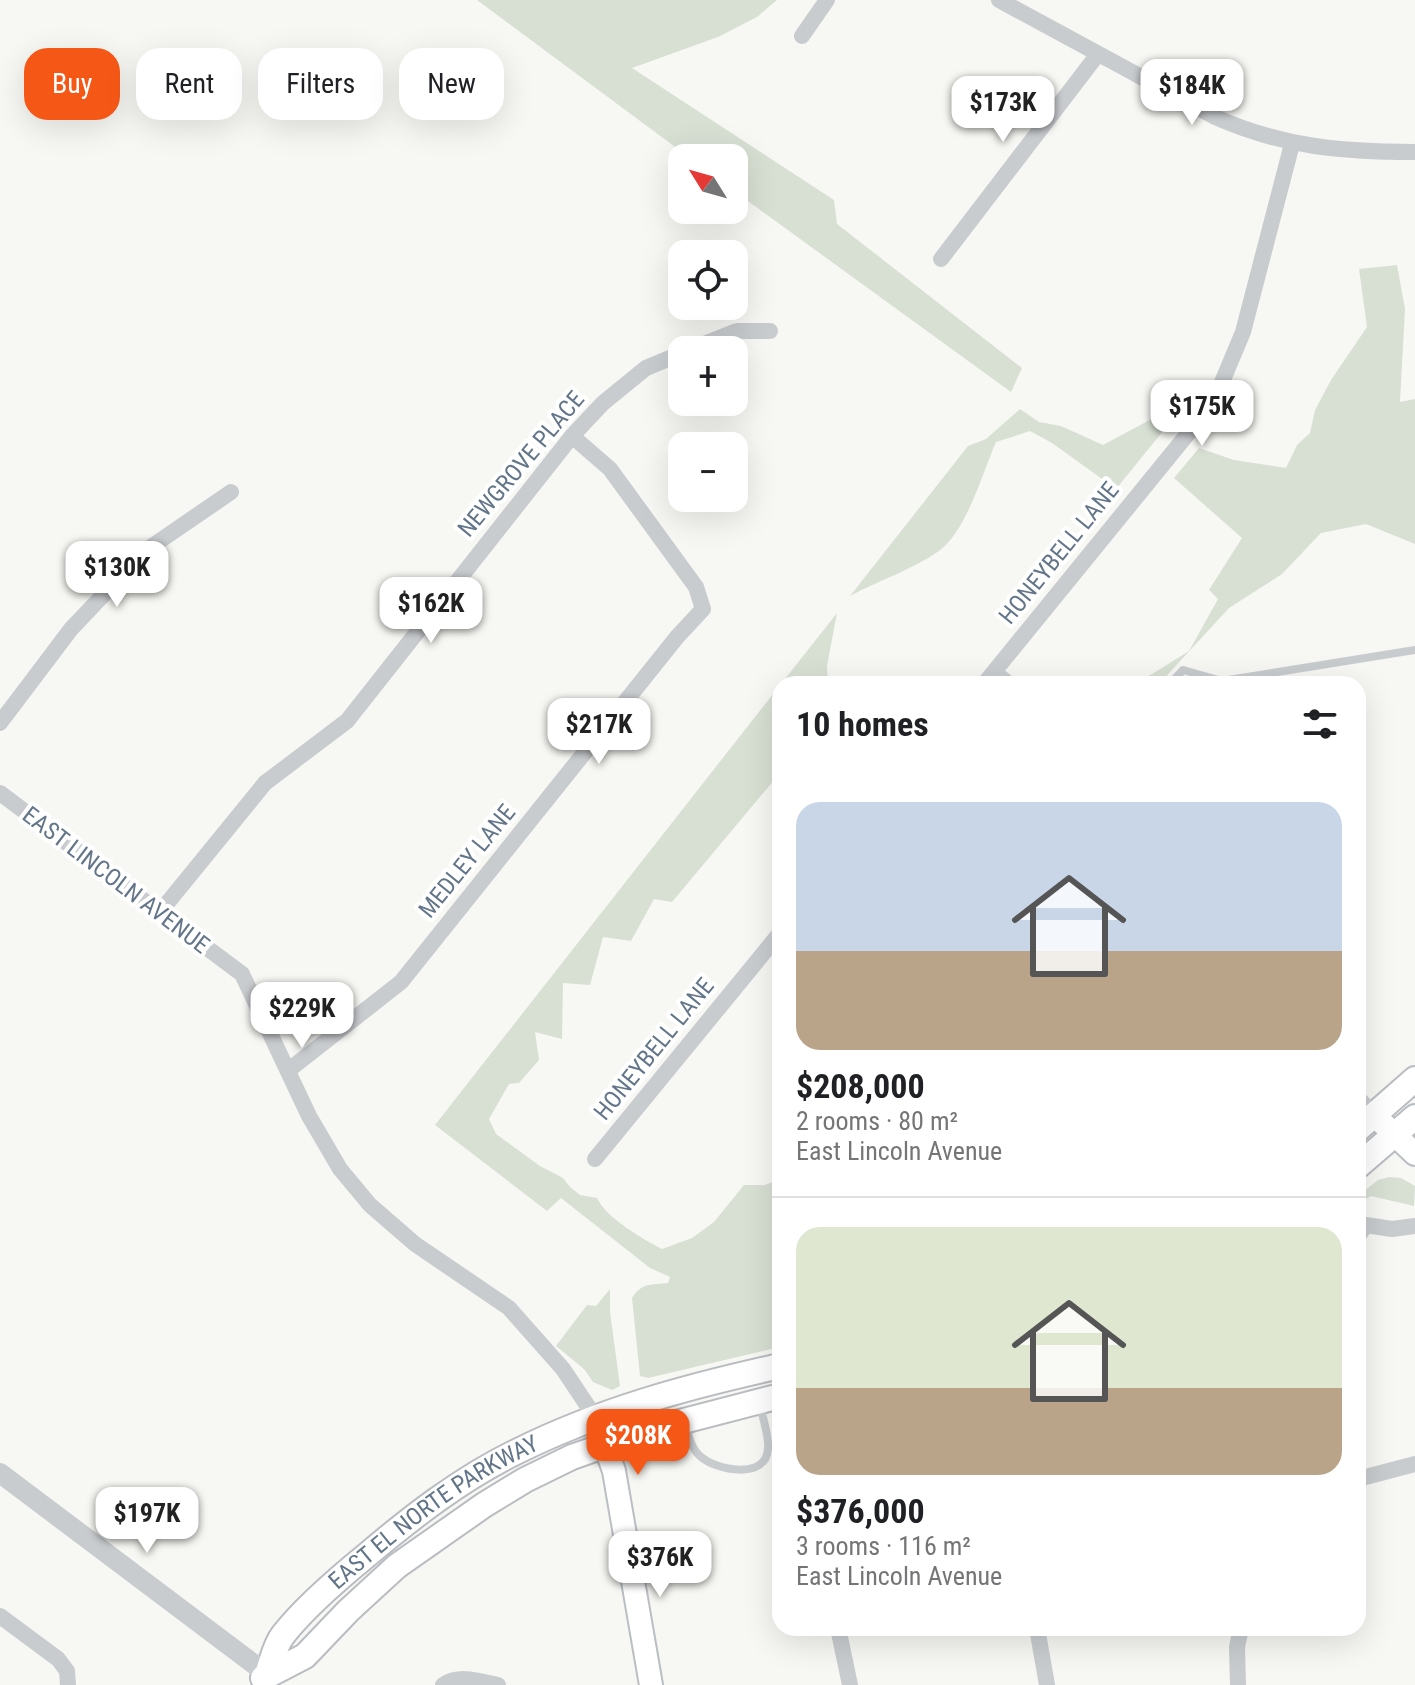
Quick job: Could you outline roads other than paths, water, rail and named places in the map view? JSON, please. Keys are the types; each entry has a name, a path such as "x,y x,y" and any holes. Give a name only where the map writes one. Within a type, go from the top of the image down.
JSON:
{"main road":[{"path":"1415,1079 1366,1123 1395,1135 1415,1154"},
{"path":"1366,1159 1415,1117"},
{"name":"EAST EL NORTE PARKWAY","path":"261,1679 282,1636 345,1573 397,1530 468,1480 513,1453 595,1417 772,1368"},
{"name":"EAST EL NORTE PARKWAY","path":"261,1679 305,1656 397,1566 449,1528 525,1480 572,1457 605,1446 684,1421 770,1399"},
{"name":"EAST LINCOLN AVENUE","path":"595,1417 614,1471 649,1684"}],"street":[{"path":"802,36 827,0"},
{"path":"999,0 1215,117 1251,133 1292,144 1354,152 1415,152"},
{"path":"941,259 1098,54"},
{"name":"HONEYBELL LANE","path":"991,676 1195,425 1220,387 1243,332 1292,144"},
{"path":"724,336 737,331 770,331"},
{"name":"NEWGROVE PLACE","path":"160,912 265,783 347,721 572,436 603,403 646,368 668,359"},
{"name":"MEDLEY LANE","path":"290,1069 401,982 677,637 703,609 696,587 610,469 572,436"},
{"path":"0,723 71,629 145,551 231,492"},
{"name":"EAST LINCOLN AVENUE","path":"0,793 242,974 290,1069 309,1116 340,1169 370,1205 415,1244 509,1308 563,1369 595,1417"},
{"name":"HONEYBELL LANE","path":"595,1159 772,943"},
{"path":"1366,1225 1392,1229 1415,1226"},
{"path":"1366,1477 1415,1464"},
{"path":"0,1473 261,1679"},
{"path":"0,1616 58,1659 67,1671 68,1685"},
{"path":"840,1636 850,1685"},
{"path":"1038,1636 1047,1685"},
{"path":"1238,1685 1239,1636"},
{"path":"443,1685 451,1679 464,1679 498,1685"}],"lane":[{"path":"1253,676 1415,650"},
{"path":"1177,676 1183,670 1204,676"},
{"path":"684,1421 695,1451 703,1459 735,1470 751,1470 763,1460 768,1449 770,1399"}]}
